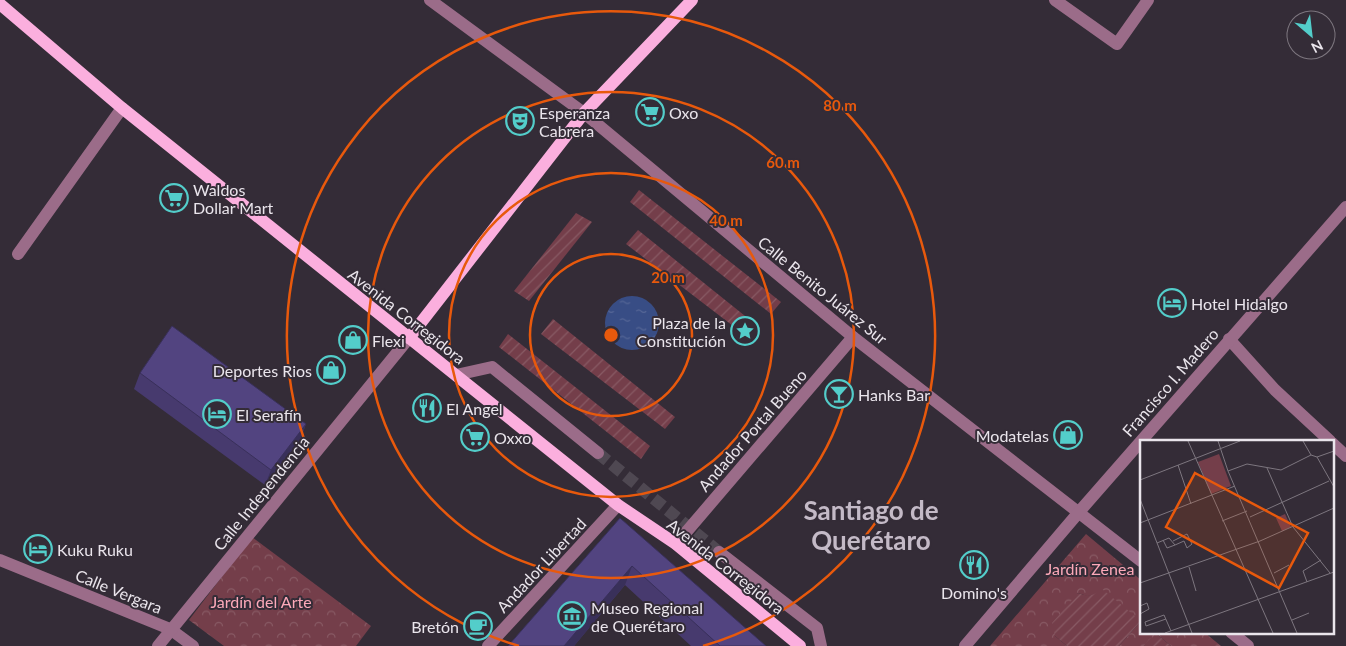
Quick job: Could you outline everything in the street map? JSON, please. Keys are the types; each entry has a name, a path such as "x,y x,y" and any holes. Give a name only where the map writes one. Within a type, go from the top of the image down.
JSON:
{"main road":[{"path":"409,338 584,113 692,0"},
{"name":"Avenida Corregidora","path":"0,4 122,108 456,374 618,506 676,544 800,646"}],"street":[{"name":"Calle Benito Juárez Sur","path":"430,0 584,113 853,337 1140,560"},
{"path":"1055,0 1117,44 1148,0"},
{"path":"18,254 122,108"},
{"name":"Francisco I. Madero","path":"1141,440 1346,207"},
{"name":"Andador Portal Bueno","path":"676,544 853,337"},
{"name":"Calle Independencia","path":"158,646 409,338"},
{"path":"1229,339 1276,390 1329,440"},
{"path":"456,374 492,367 598,453"},
{"name":"Francisco I. Madero","path":"965,646 1140,442"},
{"path":"1334,445 1346,456"},
{"name":"Andador Libertad","path":"488,646 618,506"},
{"path":"720,552 817,628 821,646"},
{"name":"Calle Vergara","path":"0,560 170,630 194,646"},
{"path":"1233,634 1248,646"}],"green space":[{"path":"639,190 781,302 771,314 630,202"},
{"path":"576,213 592,222 529,301 514,291"},
{"path":"638,230 760,328 750,339 626,244"},
{"path":"553,319 675,417 665,429 541,334"},
{"path":"508,334 650,446 641,459 499,347"},
{"name":"Jardín Zenea","path":"1086,534 1140,579 1140,620 1095,595 1087,596 1078,593 1055,636 1067,646 990,646"},
{"name":"Jardín del Arte","path":"252,537 371,626 356,646 224,646 189,620"},
{"path":"1102,589 1140,622 1119,646 1067,646 1055,636 1052,623 1078,593 1091,595"},
{"name":"Jardín Zenea","path":"1140,622 1140,634 1206,634 1221,646 1171,646 1158,635 1144,646 1119,646"},
{"path":"1158,635 1171,646 1144,646 1149,639"}],"water":[{"path":"627,296 637,296 651,304 657,313 659,323 657,333 651,342 637,350 627,350 617,345 610,338 605,328 605,318 610,308 617,301"}],"building":[{"name":"El Serafín","path":"172,326 306,424 271,470 140,373"},
{"path":"620,518 766,646 720,646 632,566 564,646 508,646"}],"tunnel":[{"path":"598,453 719,552"}],"place":[{"name":"Oxo","path":"650,112"},
{"name":"Esperanza Cabrera","path":"520,121"},
{"name":"Waldos Dollar Mart","path":"174,198"},
{"name":"Hotel Hidalgo","path":"1172,303"},
{"name":"Plaza de la Constitución","path":"745,331"},
{"name":"Flexi","path":"353,340"},
{"name":"Deportes Rios","path":"331,370"},
{"name":"Hanks Bar","path":"839,394"},
{"name":"El Angel","path":"427,408"},
{"name":"El Serafín","path":"217,414"},
{"name":"Modatelas","path":"1068,435"},
{"name":"Oxxo","path":"475,437"},
{"name":"Kuku Ruku","path":"38,549"},
{"name":"Domino's","path":"974,565"},
{"name":"Museo Regional de Querétaro","path":"572,616"},
{"name":"Bretón","path":"478,626"}],"district":[{"name":"Santiago de Querétaro","path":"871,525"}]}
